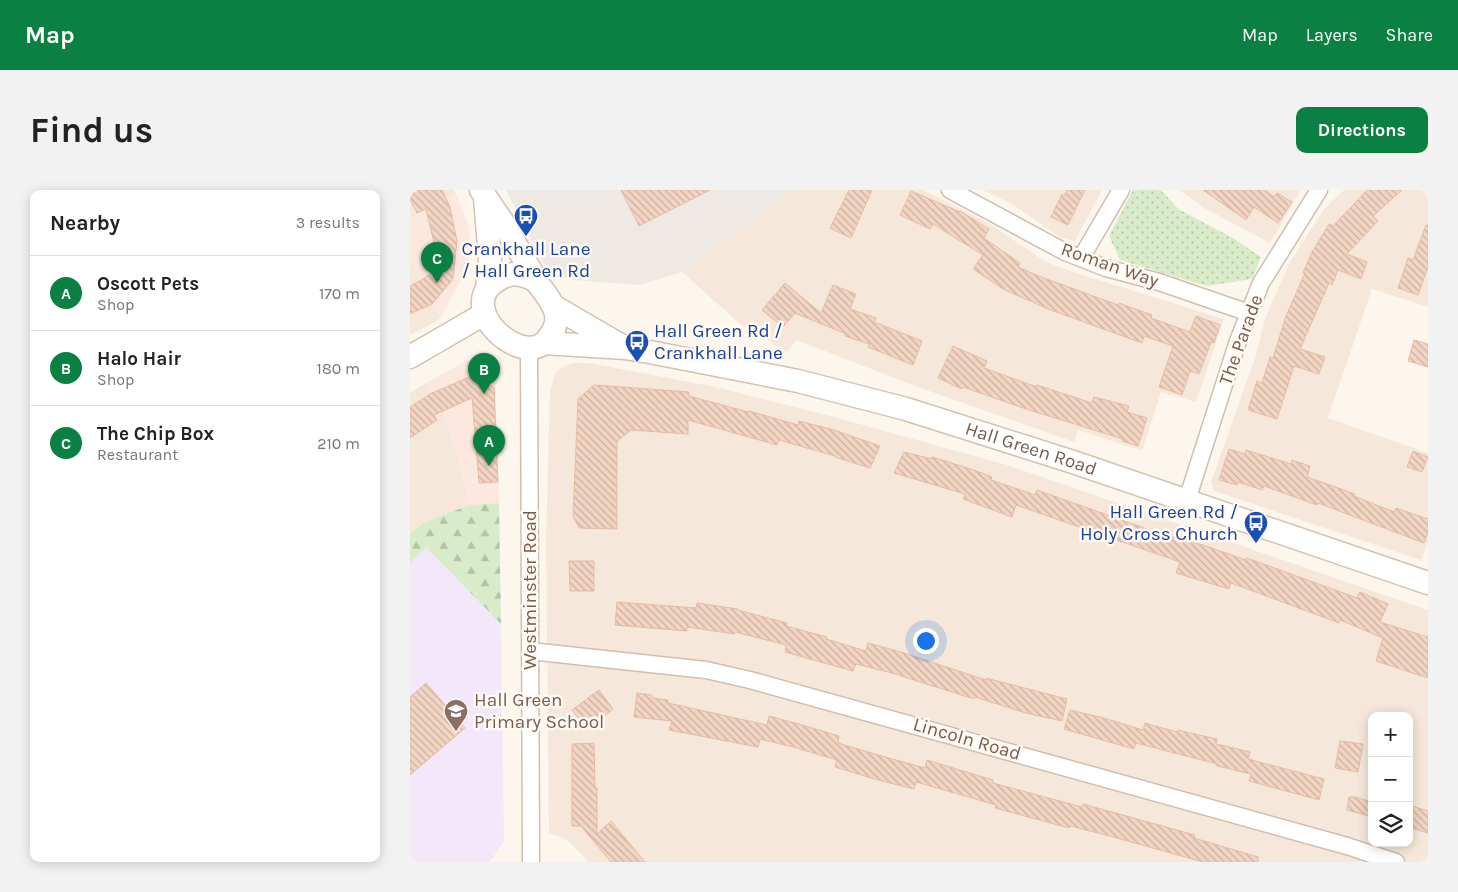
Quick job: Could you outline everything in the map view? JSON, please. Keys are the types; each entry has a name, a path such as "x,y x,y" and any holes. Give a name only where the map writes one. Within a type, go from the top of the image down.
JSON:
{"street":[{"name":"Roman Way","path":"950,190 1065,252 1106,268 1159,282 1249,313"},
{"path":"1081,258 1121,190"},
{"name":"The Parade","path":"1187,500 1238,341 1261,283 1319,190"},
{"path":"483,194 502,221 538,283 555,307 557,323 554,331 537,345 513,344 493,327 484,314 482,305 490,258 483,194"},
{"path":"486,289 500,278 514,274 531,278 538,283"},
{"name":"Hall Green Road","path":"555,307 625,348"},
{"path":"410,357 484,314"},
{"name":"Hall Green Road","path":"537,345 625,348 798,381 906,409 1187,500 1428,583"},
{"name":"Westminster Road","path":"531,862 530,651 537,345"},
{"name":"Lincoln Road","path":"530,651 706,670 750,680 1347,846 1396,862"}],"shaded area":[{"path":"410,190 454,190 456,194 410,219"},
{"path":"506,190 794,190 682,272 640,285 573,280 547,270"},
{"path":"794,190 923,190 990,224 1046,262 1224,319 1196,402 1161,392 1142,451 1078,430 1074,442 912,385 797,340 787,352 740,324 682,272"},
{"path":"983,190 1102,190 1075,241 1060,237 1012,204"},
{"path":"1180,190 1301,190 1270,243 1204,208"},
{"path":"1344,190 1428,190 1428,307 1372,289 1328,418 1428,453 1428,543 1421,560 1214,491 1211,482 1256,355 1265,319 1290,262 1325,208"},
{"path":"456,194 469,227 470,251 466,269 441,317 410,258 410,219"},
{"path":"410,258 441,317 410,335"},
{"path":"469,360 485,360 495,371 499,503 470,505 448,423 427,382"},
{"path":"573,363 589,363 716,387 838,418 1007,465 1428,610 1428,862 589,862 566,839 549,833 546,541 550,391 556,372 564,366"},
{"path":"427,382 448,423 470,505 424,522 410,534 410,393"},
{"name":"Hall Green Primary School","path":"499,503 504,841 490,862 410,862 410,534 424,522 470,505"}],"green space":[{"path":"1133,190 1161,190 1178,209 1233,238 1261,257 1252,279 1207,286 1120,260 1109,236"},
{"path":"499,503 501,624 426,547 410,563 410,534 424,522 470,505"}],"building":[{"path":"410,190 442,190 450,207 457,241 453,279 432,304 410,314 410,286 430,274 434,243 426,209 417,213 410,199"},
{"path":"621,190 710,190 639,226"},
{"path":"849,190 872,190 851,238 830,228"},
{"path":"1067,190 1085,190 1068,225 1051,217 1062,194 1064,196"},
{"path":"1203,190 1265,190 1274,197 1277,193 1292,202 1278,223 1254,207 1246,220"},
{"path":"1367,190 1402,190 1373,216 1378,221 1347,254 1367,262 1361,279 1338,270 1332,285 1329,283 1300,349 1325,357 1319,374 1294,366 1277,419 1248,410 1257,381 1262,383 1270,357 1273,358 1286,316 1305,273 1303,273 1311,254 1329,224 1333,226"},
{"path":"911,191 960,211 989,229 984,238 1020,263 1018,267 1041,277 1118,305 1119,303 1152,315 1151,318 1190,332 1196,316 1220,325 1214,343 1211,342 1199,374 1190,371 1182,395 1159,387 1173,346 1144,336 1142,343 1048,309 1003,289 973,269 983,255 933,224 930,229 900,215"},
{"path":"1426,225 1428,225 1428,267 1418,295 1398,288 1408,258 1413,260"},
{"path":"785,283 821,313 833,285 856,294 850,309 876,318 874,322 922,341 913,365 868,347 869,344 845,336 846,334 795,313 783,327 762,310"},
{"path":"1414,340 1428,344 1428,367 1408,361"},
{"path":"953,346 987,361 984,368 1037,387 1037,385 1092,403 1094,397 1129,406 1127,412 1147,418 1138,446 1122,441 1123,439 963,387 962,389 938,378"},
{"path":"474,375 494,388 498,482 479,483 472,398 434,415 437,420 410,438 410,407 432,393"},
{"path":"594,385 689,392 689,396 798,425 799,421 834,430 880,446 870,468 779,440 777,445 688,420 688,434 631,430 617,441 617,529 579,528 573,516 578,399"},
{"path":"1229,449 1245,454 1246,450 1291,464 1292,460 1310,466 1307,477 1355,494 1354,496 1394,512 1396,508 1428,519 1428,532 1424,543 1318,503 1317,505 1264,486 1262,490 1238,482 1237,485 1219,480"},
{"path":"1413,451 1428,457 1422,472 1407,467"},
{"path":"904,452 932,459 932,457 974,470 992,477 991,480 1035,495 1037,490 1164,535 1203,545 1246,560 1247,558 1357,598 1360,592 1388,604 1380,622 1428,637 1428,678 1376,661 1383,638 1340,620 1339,623 1231,583 1229,589 1176,573 1180,562 1016,505 1012,517 963,499 965,494 894,473"},
{"path":"569,561 594,561 594,591 570,591"},
{"path":"617,602 696,608 697,603 738,609 787,623 786,626 827,637 826,639 866,651 868,643 986,680 986,678 1067,699 1062,721 1026,713 975,697 974,699 892,673 856,664 853,671 785,652 786,645 735,632 734,634 687,627 687,631 615,625"},
{"path":"426,683 465,728 410,775 410,697"},
{"path":"599,690 613,709 587,729 572,710"},
{"path":"637,693 652,695 652,698 668,700 668,703 767,725 769,716 839,736 838,743 878,755 925,768 927,760 993,780 993,783 1082,807 1083,804 1195,835 1194,838 1258,857 1258,862 1203,862 1106,835 1070,826 1069,828 995,808 996,805 916,782 914,789 878,780 835,767 837,760 793,747 760,739 758,747 669,730 672,721 634,717"},
{"path":"1070,710 1143,730 1145,723 1177,732 1178,730 1217,739 1216,744 1250,752 1248,759 1324,779 1319,800 1249,781 1251,774 1217,766 1217,764 1136,743 1134,749 1064,729"},
{"path":"1340,741 1363,744 1358,772 1335,768"},
{"path":"594,743 595,788 597,788 597,834 611,821 645,862 611,862 581,826 572,826 572,744"},
{"path":"1349,797 1368,801 1368,816 1347,810"},
{"path":"1413,806 1428,811 1428,833 1413,828"}],"place":[{"name":"Crankhall Lane / Hall Green Rd","path":"526,237"},
{"name":"The Chip Box","path":"437,283"},
{"name":"Hall Green Rd / Crankhall Lane","path":"637,363"},
{"name":"Halo Hair","path":"484,394"},
{"name":"Oscott Pets","path":"489,466"},
{"name":"Hall Green Rd / Holy Cross Church","path":"1256,544"},
{"name":"Hall Green Primary School","path":"456,732"}]}
